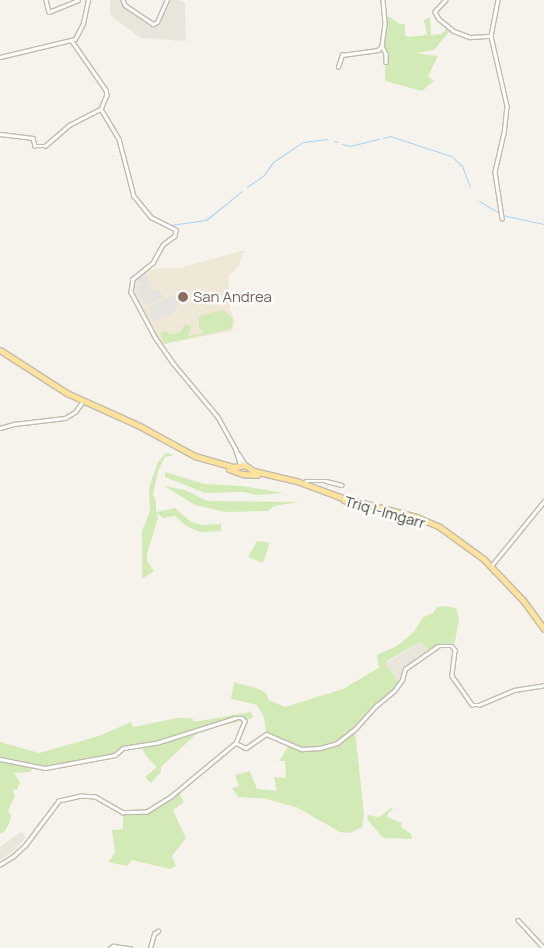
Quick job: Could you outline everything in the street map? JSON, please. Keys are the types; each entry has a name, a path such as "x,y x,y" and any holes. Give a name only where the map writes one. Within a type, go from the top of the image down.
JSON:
{"main road":[{"name":"Triq l-Imġarr","path":"0,352 65,396 139,428 194,458 243,473 296,484 352,503 416,518 439,529 483,561 523,603 544,631"},
{"name":"Triq l-Imġarr","path":"0,352 82,402 113,412 195,456 230,466 243,465 340,497 392,509 425,520 463,542 491,566 524,601 544,631"},
{"path":"243,465 243,473"},
{"path":"243,465 243,473"}],"street":[{"path":"46,0 49,12 78,0"},
{"path":"0,57 72,41 75,39 83,23 88,0"},
{"path":"123,0 126,5 154,24 159,19 167,0"},
{"path":"383,0 385,24 382,46 386,54 386,62"},
{"path":"446,0 435,12 439,19 454,31 470,37 491,36"},
{"path":"498,0 491,36 507,106 504,133 495,172 502,218"},
{"path":"72,41 106,90 101,109 119,139 134,196 151,217 176,230 175,236 163,245 153,263 133,279 130,290 173,363 218,417 243,465"},
{"path":"338,67 342,55 378,50 382,46"},
{"path":"0,134 32,138 35,146 44,146 69,125 101,109"},
{"path":"0,428 14,424 66,418 82,404"},
{"path":"236,450 243,465"},
{"path":"305,484 306,481 326,481 342,485"},
{"path":"491,566 544,501"},
{"path":"237,743 242,747 247,747 266,734 302,750 324,748 340,742 394,691 402,680 405,668 438,646 452,646 455,650 452,676 472,706 479,705 514,690 544,685"},
{"path":"0,759 44,768 115,755 123,748 159,742 192,733 210,724 242,718 245,724 237,743 171,797 147,812 123,814 95,798 81,796 59,801 26,845 13,858 0,865"},
{"path":"518,920 544,948"},
{"path":"150,948 154,934 158,931"},
{"path":"110,948 113,946 130,948"}],"shaded area":[{"path":"110,0 121,0 122,5 151,27 160,22 168,0 178,0 185,3 186,41 141,38 110,15"},
{"name":"San Andrea","path":"245,250 238,267 228,277 230,309 235,323 232,331 162,344 131,288 135,280 142,273 158,268 180,268"},
{"path":"146,273 153,290 161,292 163,297 145,305 133,287 135,285 142,287 136,279"},
{"path":"174,295 179,306 171,314 152,321 150,306"},
{"path":"421,641 428,650 421,657 417,656 413,663 402,667 403,678 399,682 385,664"},
{"path":"21,832 26,837 14,851 0,860 0,847"}],"green space":[{"path":"386,15 400,24 405,24 405,35 408,37 427,35 424,20 430,17 431,35 441,34 447,29 450,31 434,50 416,53 438,56 428,76 434,81 422,91 385,81 385,67 389,57 383,44 387,28"},
{"path":"224,310 233,319 231,329 164,344 160,333 166,331 169,335 180,332 185,324 189,325 191,329 188,336 203,333 199,327 199,316"},
{"path":"166,453 174,455 165,457 158,471 153,495 156,501 156,512 175,508 191,522 202,525 221,524 221,531 200,532 186,526 175,516 163,518 157,513 158,518 147,554 147,561 154,571 142,579 142,531 150,511 149,488 158,462"},
{"path":"165,472 204,484 242,486 284,493 256,495 244,492 205,493 165,477"},
{"path":"164,486 185,490 207,501 299,502 274,506 268,511 226,512 195,505"},
{"path":"257,541 270,543 263,563 248,557"},
{"path":"437,607 456,608 459,619 455,642 451,645 437,645 428,650 421,641 389,660 385,664 399,682 393,692 373,707 341,740 330,745 299,748 266,733 264,717 257,705 231,699 234,682 259,689 266,693 269,700 285,707 343,689 380,667 377,655 397,646 413,633 423,617 433,613"},
{"path":"251,712 253,718 208,729 195,735 161,767 161,772 151,783 145,777 157,767 146,756 141,746 128,749 116,756 50,769 32,767 31,772 14,773 20,782 17,790 13,790 15,796 8,811 11,815 10,821 5,831 0,834 0,742 39,753 99,736 131,722 133,727 178,718 192,718 193,721 200,721"},
{"path":"355,731 364,814 362,827 350,833 340,832 298,808 267,799 238,797 232,788 239,786 235,775 250,771 257,789 277,791 274,777 286,778 285,761 279,761 289,745 302,751 319,750 341,743"},
{"path":"179,793 184,802 173,810 186,838 172,856 176,866 170,869 132,860 127,866 108,862 115,853 112,830 123,829 123,815 148,814"},
{"path":"391,808 393,809 388,813 387,817 402,823 401,827 411,834 412,839 383,838 367,819 368,815 379,817"}],"waterway":[{"path":"383,138 390,136 451,156 462,166 470,187"},
{"path":"247,187 264,175 273,162 303,142 327,139"},
{"path":"342,144 350,146 379,139"},
{"path":"334,141 338,142"},
{"path":"170,225 206,220 242,191"},
{"path":"479,201 502,215 544,224"}],"place":[{"name":"San Andrea","path":"183,297"}]}
